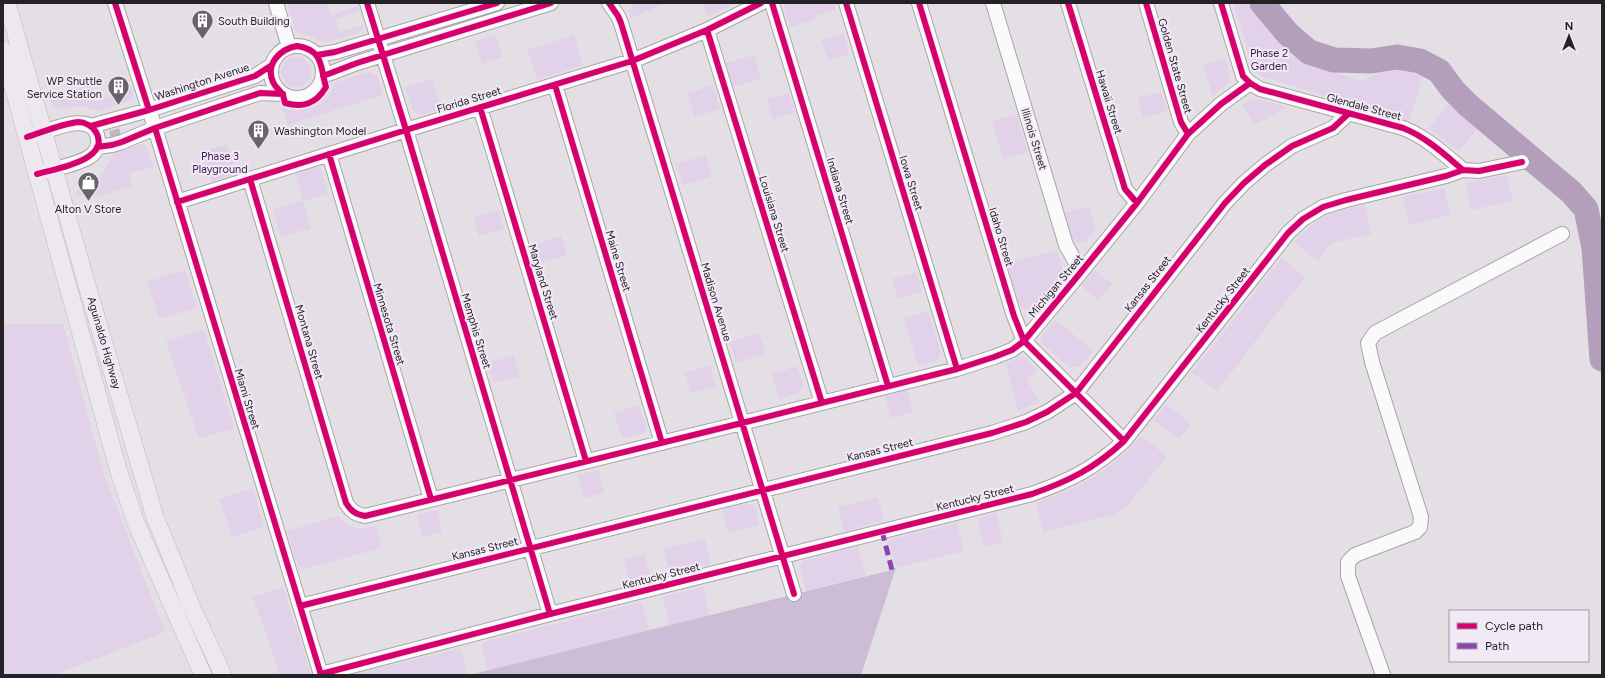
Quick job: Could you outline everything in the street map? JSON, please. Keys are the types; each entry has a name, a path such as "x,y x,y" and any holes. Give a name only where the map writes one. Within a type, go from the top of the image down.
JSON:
{"main road":[{"name":"Aguinaldo Highway","path":"7,3 155,517 190,603 222,672"},
{"name":"Aguinaldo Highway","path":"3,50 118,469 136,523 203,675"},
{"path":"203,675 222,672"}],"street":[{"name":"Miami Street","path":"115,3 155,128 321,675"},
{"path":"276,3 289,47"},
{"name":"Memphis Street","path":"367,3 550,614"},
{"path":"317,55 335,52 497,3"},
{"path":"323,76 340,68 551,3"},
{"name":"Madison Avenue","path":"609,3 618,9 632,61 794,594"},
{"name":"Florida Street","path":"177,202 632,61 707,30 760,3"},
{"name":"Indiana Street","path":"772,3 888,386"},
{"name":"Iowa Street","path":"846,3 957,369"},
{"name":"Idaho Street","path":"919,3 1014,316 1024,341 1124,441"},
{"name":"Illinois Street","path":"993,3 1066,245 1081,272"},
{"name":"Hawaii Street","path":"1068,3 1125,189 1137,203"},
{"name":"Golden State Street","path":"1146,3 1181,122 1188,134"},
{"path":"1221,3 1243,76 1250,83"},
{"name":"Louisiana Street","path":"707,30 822,403"},
{"path":"289,47 304,47 317,55 323,68 323,76 315,91 308,96 291,98 283,94 272,81 272,65 276,57 282,51 289,47"},
{"name":"Washington Avenue","path":"27,137 78,122 91,126 149,110 255,76 272,65"},
{"name":"Michigan Street","path":"350,511 364,516 957,369 994,358 1012,350 1024,341 1081,272 1137,203 1188,134 1221,104 1250,83"},
{"name":"Glendale Street","path":"1250,83 1260,89 1403,128 1416,133 1430,142 1463,170"},
{"name":"Maine Street","path":"555,84 662,443"},
{"path":"97,147 122,142 155,128 260,93 283,94"},
{"name":"Maryland Street","path":"480,107 586,461"},
{"name":"Kansas Street","path":"300,606 992,433 1026,422 1047,412 1076,393 1229,198 1244,183 1270,161 1292,146 1333,128 1348,114"},
{"path":"91,126 97,136 97,147"},
{"path":"37,174 89,158 97,147 116,136 155,128"},
{"name":"Minnesota Street","path":"329,154 431,499"},
{"name":"Kentucky Street","path":"321,675 550,614 1032,494 1049,488 1092,467 1106,458 1124,441 1288,233 1303,219 1323,208 1346,200 1446,176 1463,170 1479,171 1522,162"},
{"name":"Montana Street","path":"250,179 344,498 350,511"},
{"path":"1383,675 1348,576 1348,562 1355,555 1415,532 1420,527 1421,517 1372,362 1368,343 1375,332 1562,234"}],"green space":[{"path":"287,3 327,3 331,15 359,6 360,11 335,19 339,32 364,24 363,31 324,43 312,36 299,33 295,30"},
{"path":"635,3 666,3 631,18 629,11"},
{"path":"702,3 736,3 708,17"},
{"path":"784,3 834,3 836,9 814,16 815,19 790,27"},
{"name":"Phase 2 Garden","path":"1233,3 1248,3 1290,56 1361,82 1376,74 1391,71 1406,71 1423,76 1409,122 1261,76 1253,69"},
{"path":"843,34 849,54 828,60 821,40"},
{"path":"496,35 503,57 482,64 475,41"},
{"path":"574,35 583,65 537,80 527,50"},
{"path":"754,55 761,79 733,87 726,63"},
{"path":"296,57 307,61 311,72 307,83 296,87 285,83 281,72 285,61"},
{"path":"1225,58 1229,72 1229,80 1224,87 1213,96 1203,65"},
{"path":"369,72 377,75 383,95 288,125 282,108 299,110 315,107 327,97 336,82"},
{"path":"432,79 441,109 420,116 412,109 405,87"},
{"path":"713,85 720,109 694,117 687,93"},
{"path":"90,86 95,101 132,89 134,98 133,100 97,111 82,106 62,108 54,106 47,98"},
{"path":"1161,92 1167,111 1143,118 1138,98"},
{"path":"789,93 795,112 773,119 767,99"},
{"path":"1251,99 1258,99 1288,107 1254,125 1242,105"},
{"path":"1449,103 1479,127 1459,151 1429,128"},
{"path":"1016,114 1028,152 1003,159 992,121"},
{"path":"143,144 146,145 153,167 129,174 132,186 99,196 74,195 81,187 102,174 114,153"},
{"name":"Phase 3 Playground","path":"227,144 237,174 212,182 202,152"},
{"path":"706,155 712,176 683,185 676,164"},
{"path":"313,167 321,170 328,194 303,201 295,172"},
{"path":"1506,175 1513,201 1471,210 1466,183"},
{"path":"1444,188 1450,215 1409,225 1403,197"},
{"path":"303,201 311,228 281,237 273,210"},
{"path":"1365,205 1371,234 1331,243 1318,261 1294,242 1311,226 1326,216"},
{"path":"1089,207 1096,229 1086,242 1078,243 1071,236 1064,213"},
{"path":"499,210 504,229 479,236 473,218"},
{"path":"561,236 567,255 537,264 531,245"},
{"path":"1057,250 1063,269 1034,310 1025,310 1018,304 1007,264"},
{"path":"1282,258 1305,277 1217,391 1192,372"},
{"path":"185,270 197,308 159,319 147,282"},
{"path":"1094,270 1112,284 1099,300 1081,286"},
{"path":"916,272 922,292 898,299 892,279"},
{"path":"928,311 941,353 937,361 918,366 904,318"},
{"path":"1055,320 1094,350 1080,367 1069,367 1040,342 1041,337"},
{"path":"3,324 63,324 104,475 165,632 54,675 3,675"},
{"path":"204,330 234,428 199,439 166,341"},
{"path":"759,333 766,354 736,363 730,342"},
{"path":"514,355 520,376 494,383 488,363"},
{"path":"1021,357 1027,359 1037,371 1027,380 1040,402 1018,411 1006,363"},
{"path":"710,365 716,386 691,393 685,373"},
{"path":"797,366 803,385 800,392 779,399 772,374"},
{"path":"907,389 913,412 891,418 885,395"},
{"path":"1166,404 1191,424 1179,439 1154,420"},
{"path":"639,405 647,429 643,433 623,439 614,413"},
{"path":"1141,436 1167,456 1129,504 1115,514 1043,532 1036,503 1080,485 1093,477 1119,459"},
{"path":"598,470 604,493 584,498 578,475"},
{"path":"253,488 264,527 232,537 219,499"},
{"path":"878,497 884,521 844,531 838,507"},
{"path":"747,503 755,507 759,525 728,533 722,509"},
{"path":"437,510 442,532 422,537 417,515"},
{"path":"996,513 1003,542 984,546 977,518"},
{"path":"338,516 342,521 351,527 365,528 376,526 382,548 299,570 287,531"},
{"path":"957,523 964,551 896,568 888,540"},
{"path":"705,539 711,564 670,574 664,549"},
{"path":"858,547 865,576 806,591 800,568 803,561"},
{"path":"645,554 651,579 630,584 624,559"},
{"path":"283,587 311,675 280,675 253,597"},
{"path":"703,587 710,615 670,625 662,597"},
{"path":"642,602 649,630 488,670 481,643"},
{"path":"461,648 467,675 351,675"}],"shaded area":[{"path":"896,568 861,675 469,675 892,570"}],"waterway":[{"path":"1262,3 1288,34 1309,52 1334,60 1371,61 1397,57 1420,61 1439,71 1453,90 1468,105 1571,192 1586,209 1594,248 1602,359"}],"tunnel":[{"path":"111,138 121,135"}],"marked path":[{"path":"882,531 892,570"}],"cycle path":[{"path":"115,3 149,110"},
{"path":"367,3 550,614"},
{"path":"317,55 335,52 497,3"},
{"path":"323,76 357,63 551,3"},
{"path":"609,3 621,23 794,594"},
{"path":"177,202 632,61 707,30 761,3"},
{"path":"772,3 888,386"},
{"path":"846,3 957,369"},
{"path":"919,3 1014,316 1024,341 1124,441"},
{"path":"1068,3 1125,189 1137,203"},
{"path":"1146,3 1181,122 1188,134"},
{"path":"1221,3 1243,76 1250,83 1260,89 1403,128 1427,141 1463,170"},
{"path":"707,30 822,403"},
{"path":"297,46 306,48 316,55 321,66 326,87 313,101 303,105 285,103 283,96 274,84 271,75 271,69 276,58 285,50 297,46"},
{"path":"91,126 149,110 255,76 272,65"},
{"path":"250,179 346,503 354,512 365,516 957,369 1012,350 1024,341 1081,272 1137,203 1188,134 1221,104 1250,83"},
{"path":"555,85 662,443"},
{"path":"97,147 122,142 155,128 260,93 283,94"},
{"path":"480,107 586,461"},
{"path":"300,606 992,433 1026,422 1047,412 1076,393 1225,203 1244,183 1265,165 1292,146 1333,128 1348,114"},
{"path":"27,137 59,126 81,122 88,125 96,132 99,142 96,150 79,162 37,174"},
{"path":"155,128 321,675"},
{"path":"329,154 431,499"},
{"path":"321,674 550,614 1032,494 1070,479 1103,459 1124,441 1288,233 1303,219 1323,207 1346,200 1446,176 1463,170 1479,171 1522,162"}],"place":[{"name":"South Building","path":"202,40"},
{"name":"WP Shuttle Service Station","path":"118,106"},
{"name":"Washington Model","path":"259,150"},
{"name":"Alton V Store","path":"88,202"}]}
